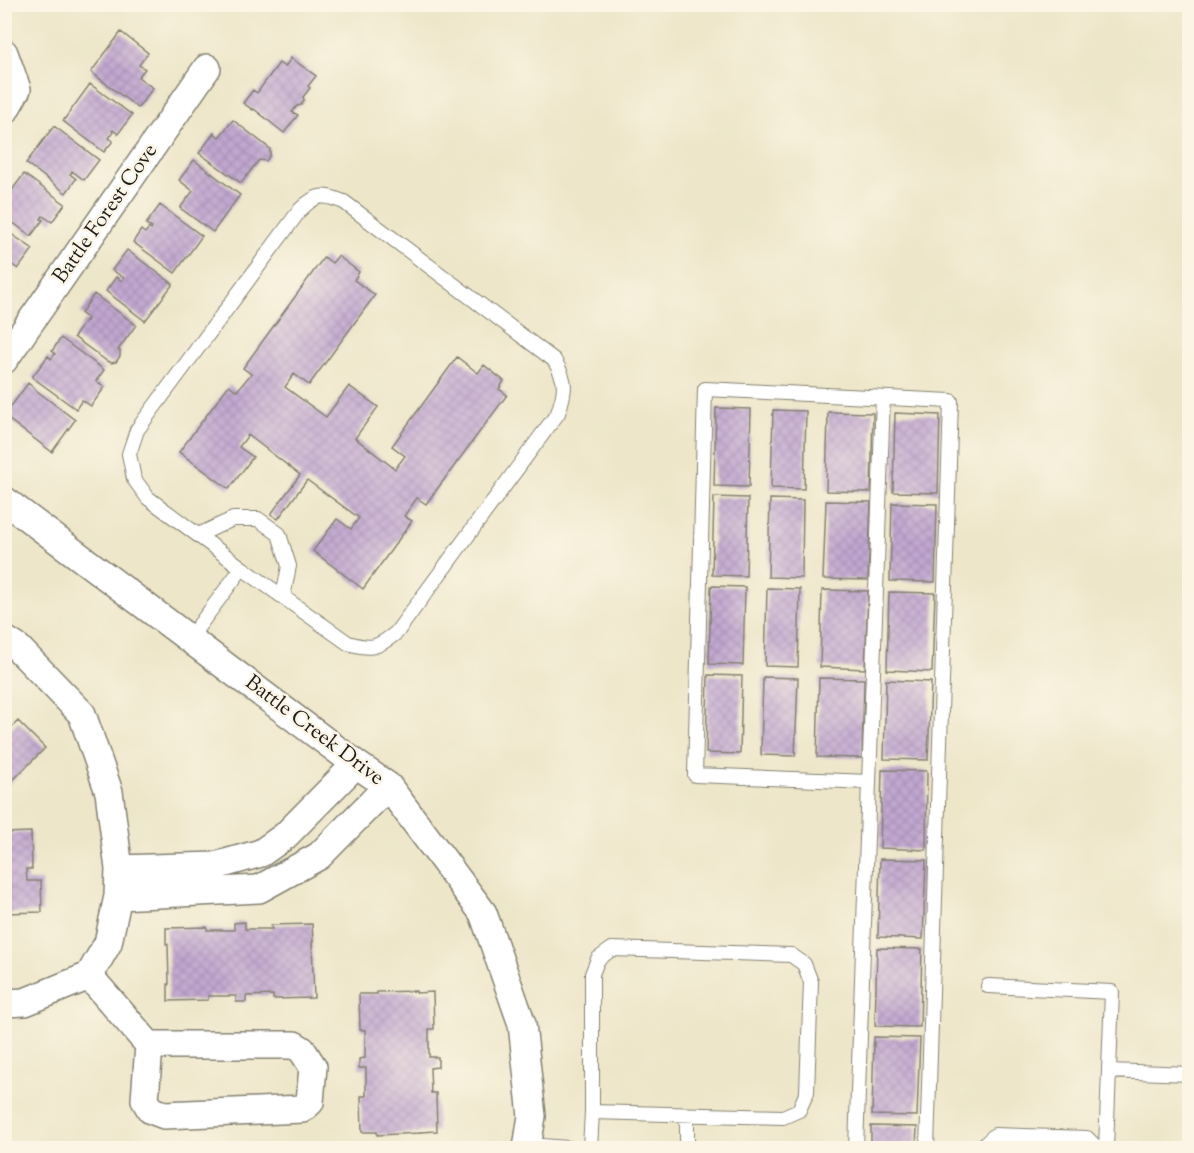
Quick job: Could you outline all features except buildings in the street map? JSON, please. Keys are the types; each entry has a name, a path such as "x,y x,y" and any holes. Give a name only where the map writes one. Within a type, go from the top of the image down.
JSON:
{"street":[{"path":"4,53 17,89 4,112"},
{"name":"Battle Forest Cove","path":"4,360 207,69"},
{"name":"Battle Creek Drive","path":"4,500 388,786 483,913 522,1024 532,1116 528,1147"},
{"path":"4,639 18,648 82,714 109,792 118,869 118,896 108,943 89,976 25,1002 4,1003"},
{"path":"118,869 215,866 261,853 285,836 356,764"},
{"path":"118,896 260,889 319,856 388,786"},
{"path":"89,976 149,1045 145,1100 151,1110 164,1115 302,1110 310,1102 313,1068 302,1050 294,1045 149,1045"}],"lane":[{"path":"328,196 344,202 554,360 563,374 564,394 558,412 396,633 382,644 365,648 348,643 198,536 148,498 134,479 129,454 137,430 300,210 312,199 328,196"},
{"path":"869,782 695,776 705,389 951,401 927,1149"},
{"path":"856,1149 883,398"},
{"path":"198,536 233,519 258,519 279,534 290,566 283,597"},
{"path":"189,639 242,568"},
{"path":"590,1149 592,974 597,959 612,950 791,955 804,964 811,982 811,993 807,1092 799,1110 783,1117 592,1112"},
{"path":"988,986 1112,992 1106,1149"},
{"path":"1109,1071 1190,1074"},
{"path":"687,1115 687,1149"},
{"path":"981,1149 995,1135 1087,1138 1097,1149"},
{"path":"528,1147 568,1149"}]}
